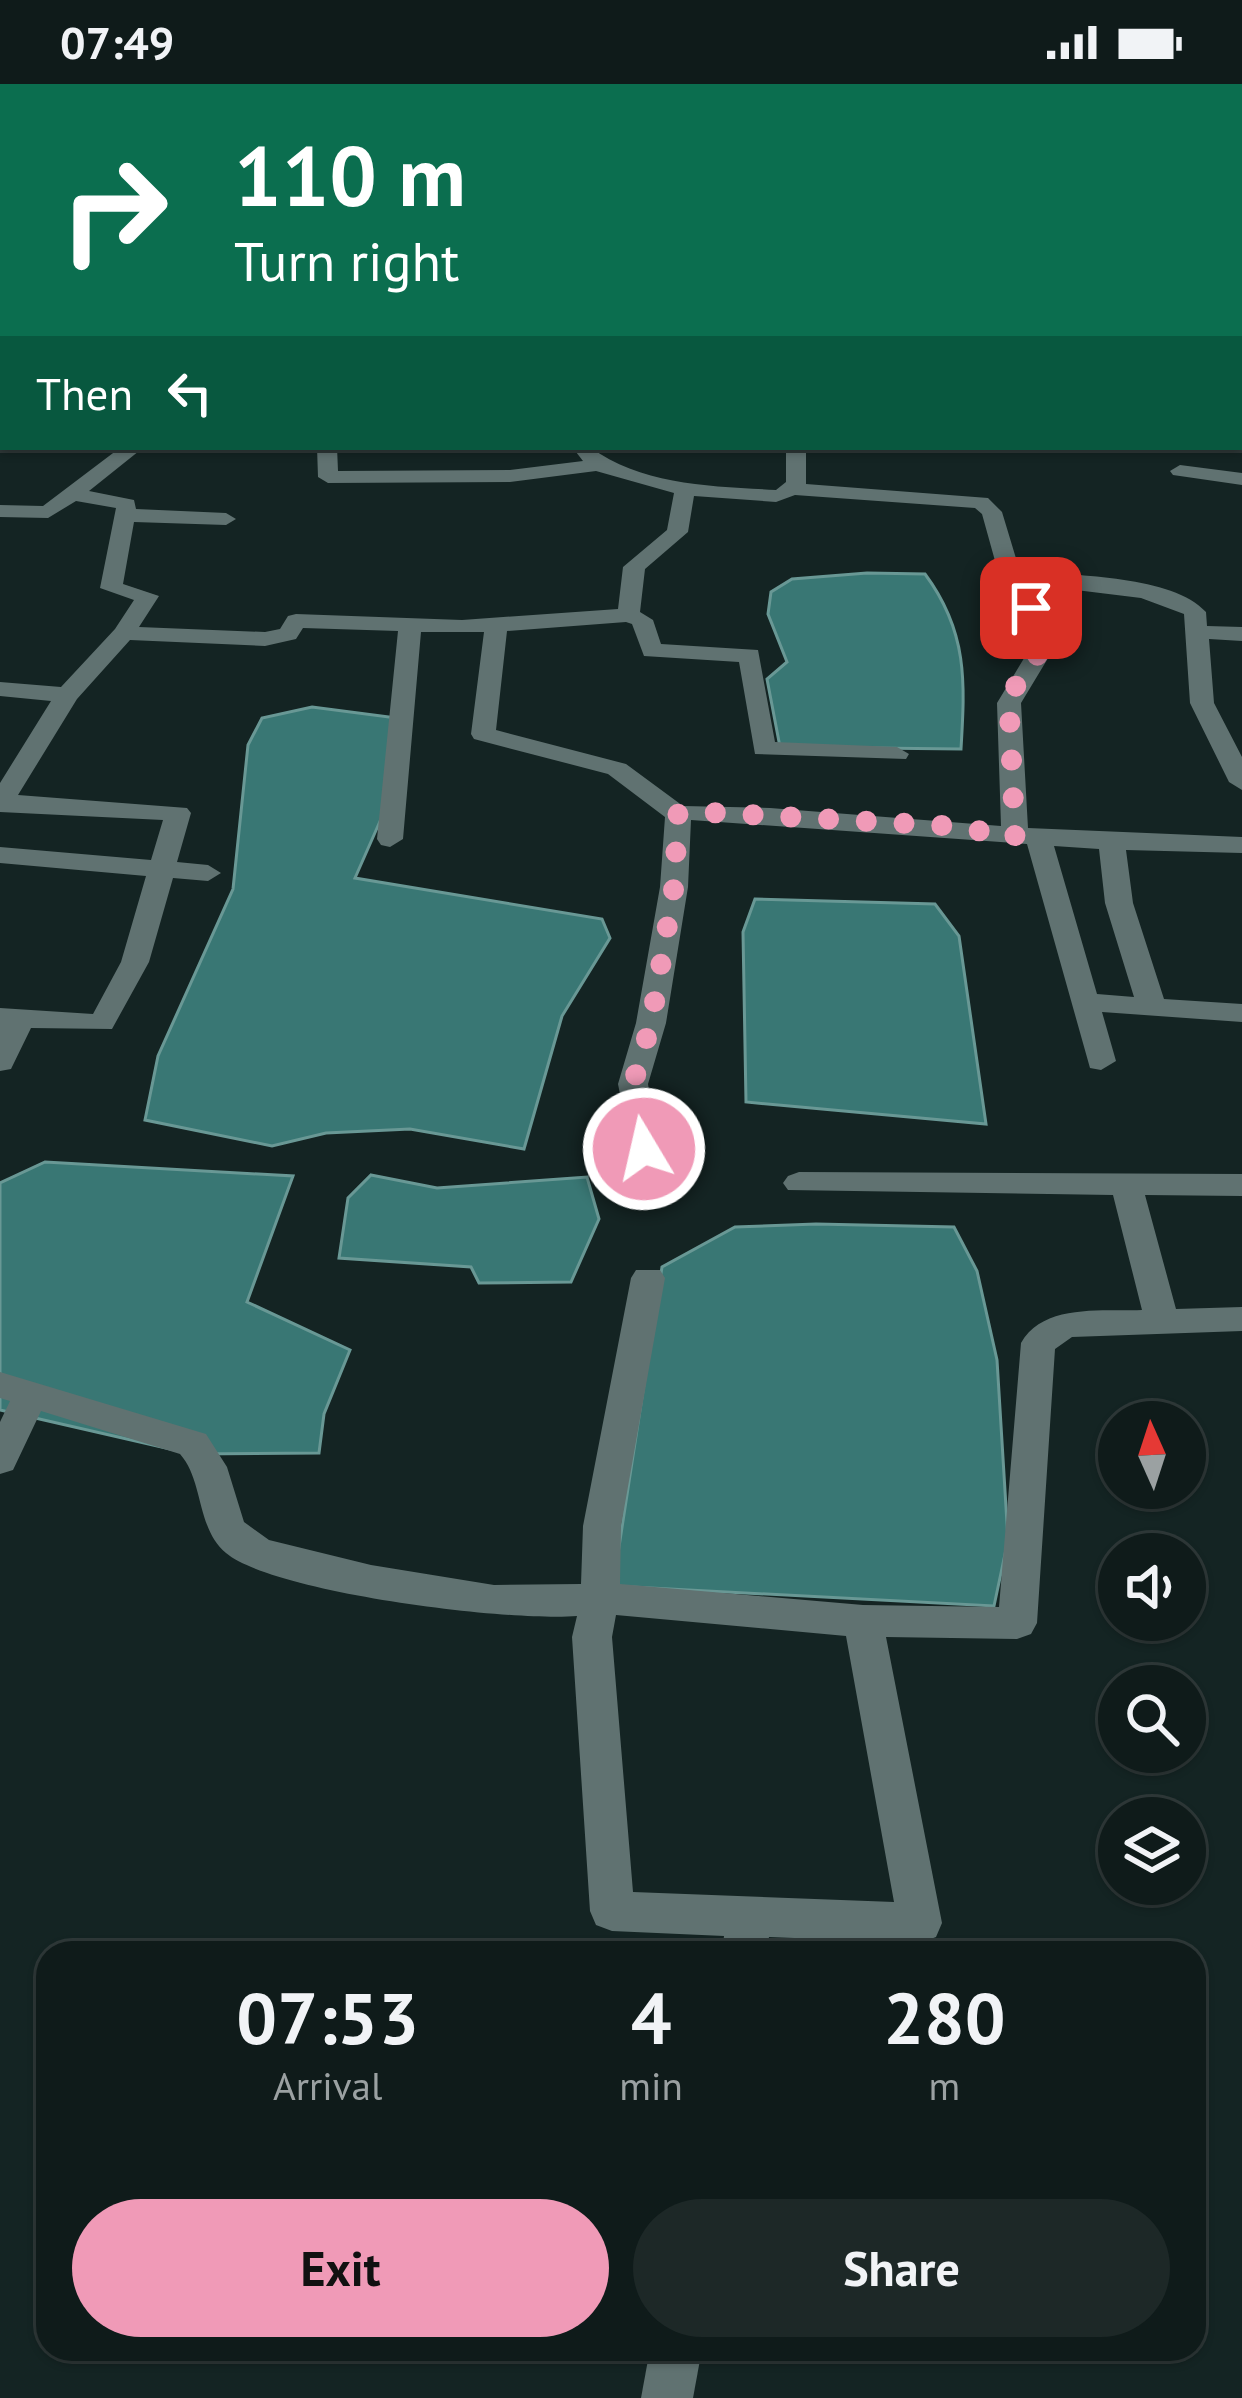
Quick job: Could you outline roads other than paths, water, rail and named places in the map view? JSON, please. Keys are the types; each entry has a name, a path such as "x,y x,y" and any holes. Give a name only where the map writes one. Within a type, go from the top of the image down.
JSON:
{"street":[{"path":"0,511 47,512 130,450"},
{"path":"327,450 328,476 510,476 590,456 686,486 776,496 792,489 981,502 992,512 1008,568 1022,576 1181,600 1195,612 1202,704 1242,782"},
{"path":"427,476 436,450"},
{"path":"792,489 796,450"},
{"path":"1180,471 1242,479"},
{"path":"628,615 634,567 676,532 686,486"},
{"path":"201,518 219,490"},
{"path":"0,1062 11,1018 102,1023 135,962 178,813 1,803 67,694 124,633 148,596 111,588 127,504 71,494"},
{"path":"125,514 226,519"},
{"path":"1022,576 1041,650 1011,693 1009,704 1027,838 1101,1061"},
{"path":"124,633 265,639 288,634 296,621 496,626 628,615 642,620 652,651 750,655 764,749 897,754"},
{"path":"390,839 410,626"},
{"path":"496,626 483,734 617,769 678,814 934,825 1112,843 1242,844"},
{"path":"1197,632 1242,634"},
{"path":"0,688 67,694"},
{"path":"644,1149 633,1084 651,1023 674,887 678,814"},
{"path":"1112,843 1119,903 1151,1006"},
{"path":"0,855 208,873"},
{"path":"1084,1002 1242,1013"},
{"path":"799,1183 1126,1183 1239,1193"},
{"path":"1126,1183 1162,1322"},
{"path":"648,1278 602,1526 600,1598 592,1637 612,1911 747,1934 920,1923 863,1621"},
{"path":"0,1460 15,1389 194,1444 208,1457 226,1523 240,1544 286,1562 517,1603 600,1598 863,1621 1017,1623 1038,1342 1066,1325 1242,1319"},
{"path":"667,2398 674,2361"}],"water":[{"path":"925,574 939,595 961,658 961,749 780,747 767,679 787,662 768,614 771,592 792,579"},
{"path":"312,707 397,718 396,785 355,878 602,919 610,938 562,1016 524,1149 410,1129 326,1133 272,1146 145,1120 158,1056 233,889 248,745 262,718"},
{"path":"755,899 935,904 959,936 986,1124 746,1102 743,932"},
{"path":"45,1162 293,1176 247,1302 350,1350 324,1414 319,1453 192,1454 0,1410 0,1183"},
{"path":"371,1175 437,1188 587,1177 599,1219 571,1282 479,1283 471,1267 339,1258 348,1198"},
{"path":"735,1227 954,1227 977,1271 997,1360 1008,1540 994,1606 613,1586 662,1267"}]}
